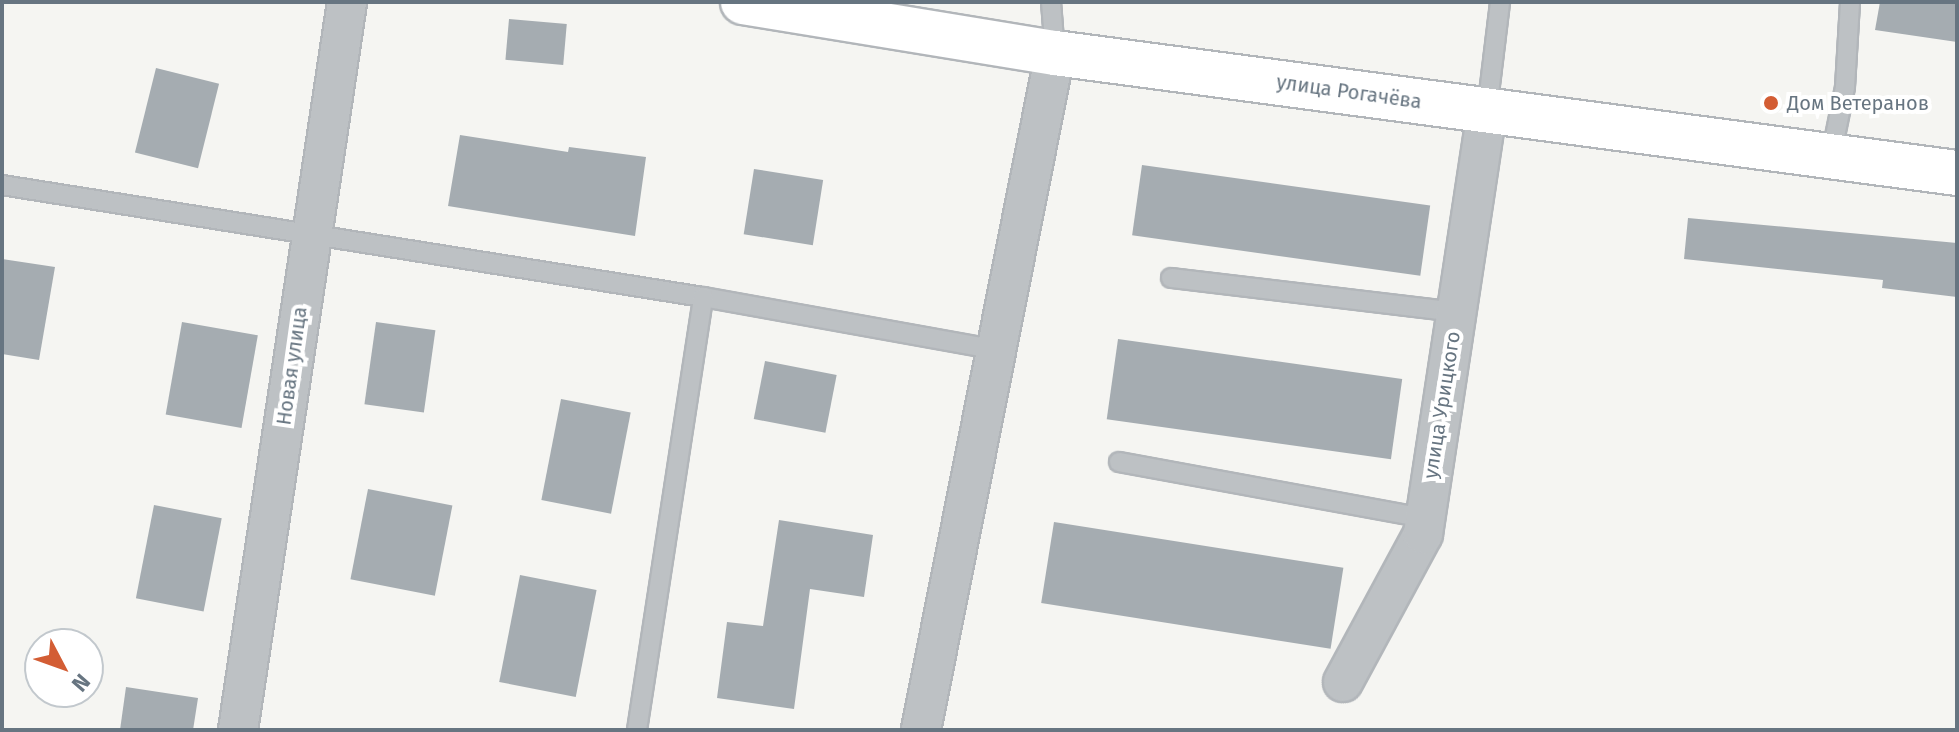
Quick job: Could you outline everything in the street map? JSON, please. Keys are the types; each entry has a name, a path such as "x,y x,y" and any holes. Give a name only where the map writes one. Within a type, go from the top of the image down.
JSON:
{"street":[{"name":"Новая улица","path":"238,730 347,2"},
{"name":"улица Рогачёва","path":"743,2 1055,53 1957,173"},
{"path":"921,730 992,349 1055,53"},
{"name":"улица Урицкого","path":"1343,682 1423,534 1487,110"}],"lane":[{"path":"1051,2 1055,53"},
{"path":"1487,110 1500,2"},
{"path":"1831,156 1845,87 1850,2"},
{"path":"2,185 311,237 703,297 992,349"},
{"path":"1171,278 1456,312"},
{"path":"637,730 703,297"},
{"path":"1119,462 1425,518"}],"building":[{"path":"1880,2 1957,2 1957,42 1875,30"},
{"path":"509,19 567,24 563,65 505,60"},
{"path":"156,68 219,84 198,168 135,152"},
{"path":"460,135 568,152 569,147 646,157 635,236 448,206"},
{"path":"1142,165 1430,205 1420,276 1132,235"},
{"path":"754,169 823,180 813,245 744,234"},
{"path":"1688,218 1957,243 1957,297 1882,288 1883,280 1684,259"},
{"path":"2,259 55,267 39,360 2,354"},
{"path":"182,322 258,335 242,428 166,415"},
{"path":"376,322 435,330 424,413 364,404"},
{"path":"1118,339 1402,379 1391,459 1107,419"},
{"path":"765,361 837,375 825,433 754,419"},
{"path":"561,399 631,413 611,514 541,500"},
{"path":"368,489 452,505 435,596 350,579"},
{"path":"154,505 222,518 204,611 136,598"},
{"path":"779,520 873,535 864,597 810,589 794,709 717,698 727,622 763,626"},
{"path":"1054,522 1343,568 1331,649 1041,603"},
{"path":"520,575 597,590 576,697 499,682"},
{"path":"126,687 198,698 193,730 120,730"}],"place":[{"name":"Дом Ветеранов","path":"1771,103"}]}
